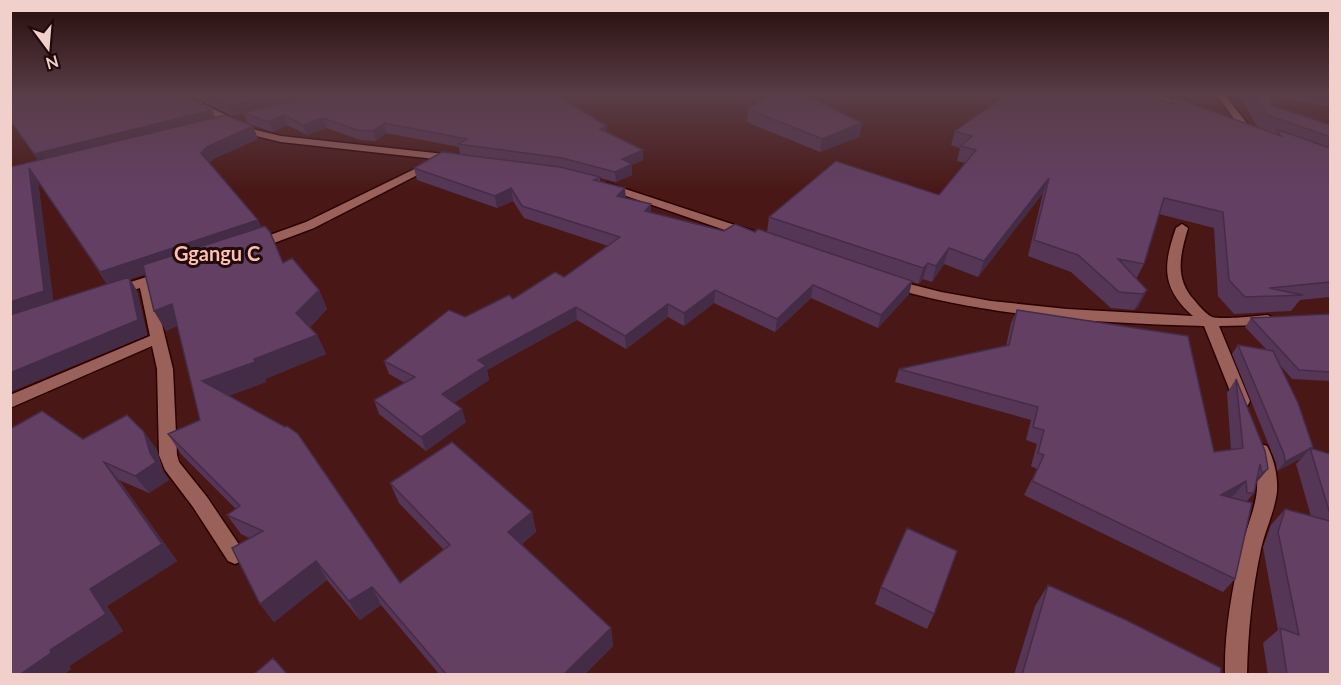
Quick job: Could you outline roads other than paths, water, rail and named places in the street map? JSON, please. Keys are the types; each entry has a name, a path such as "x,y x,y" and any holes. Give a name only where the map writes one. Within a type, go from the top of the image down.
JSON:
{"street":[{"path":"212,128 216,127"},
{"path":"246,127 252,132 281,139 463,159"},
{"path":"1238,127 1254,133 1249,127"},
{"path":"242,250 310,225 443,157"},
{"path":"593,182 764,239"},
{"path":"1182,228 1172,272 1177,291 1193,309 1209,321 1265,464 1269,495 1251,547 1236,675"},
{"path":"106,294 177,272"},
{"path":"873,278 929,296 993,307 1133,318 1209,321 1280,319"},
{"path":"145,282 165,369 168,455 171,465 200,502 235,555"},
{"path":"10,402 158,338"}],"district":[{"name":"Ggangu C","path":"217,254"}]}
